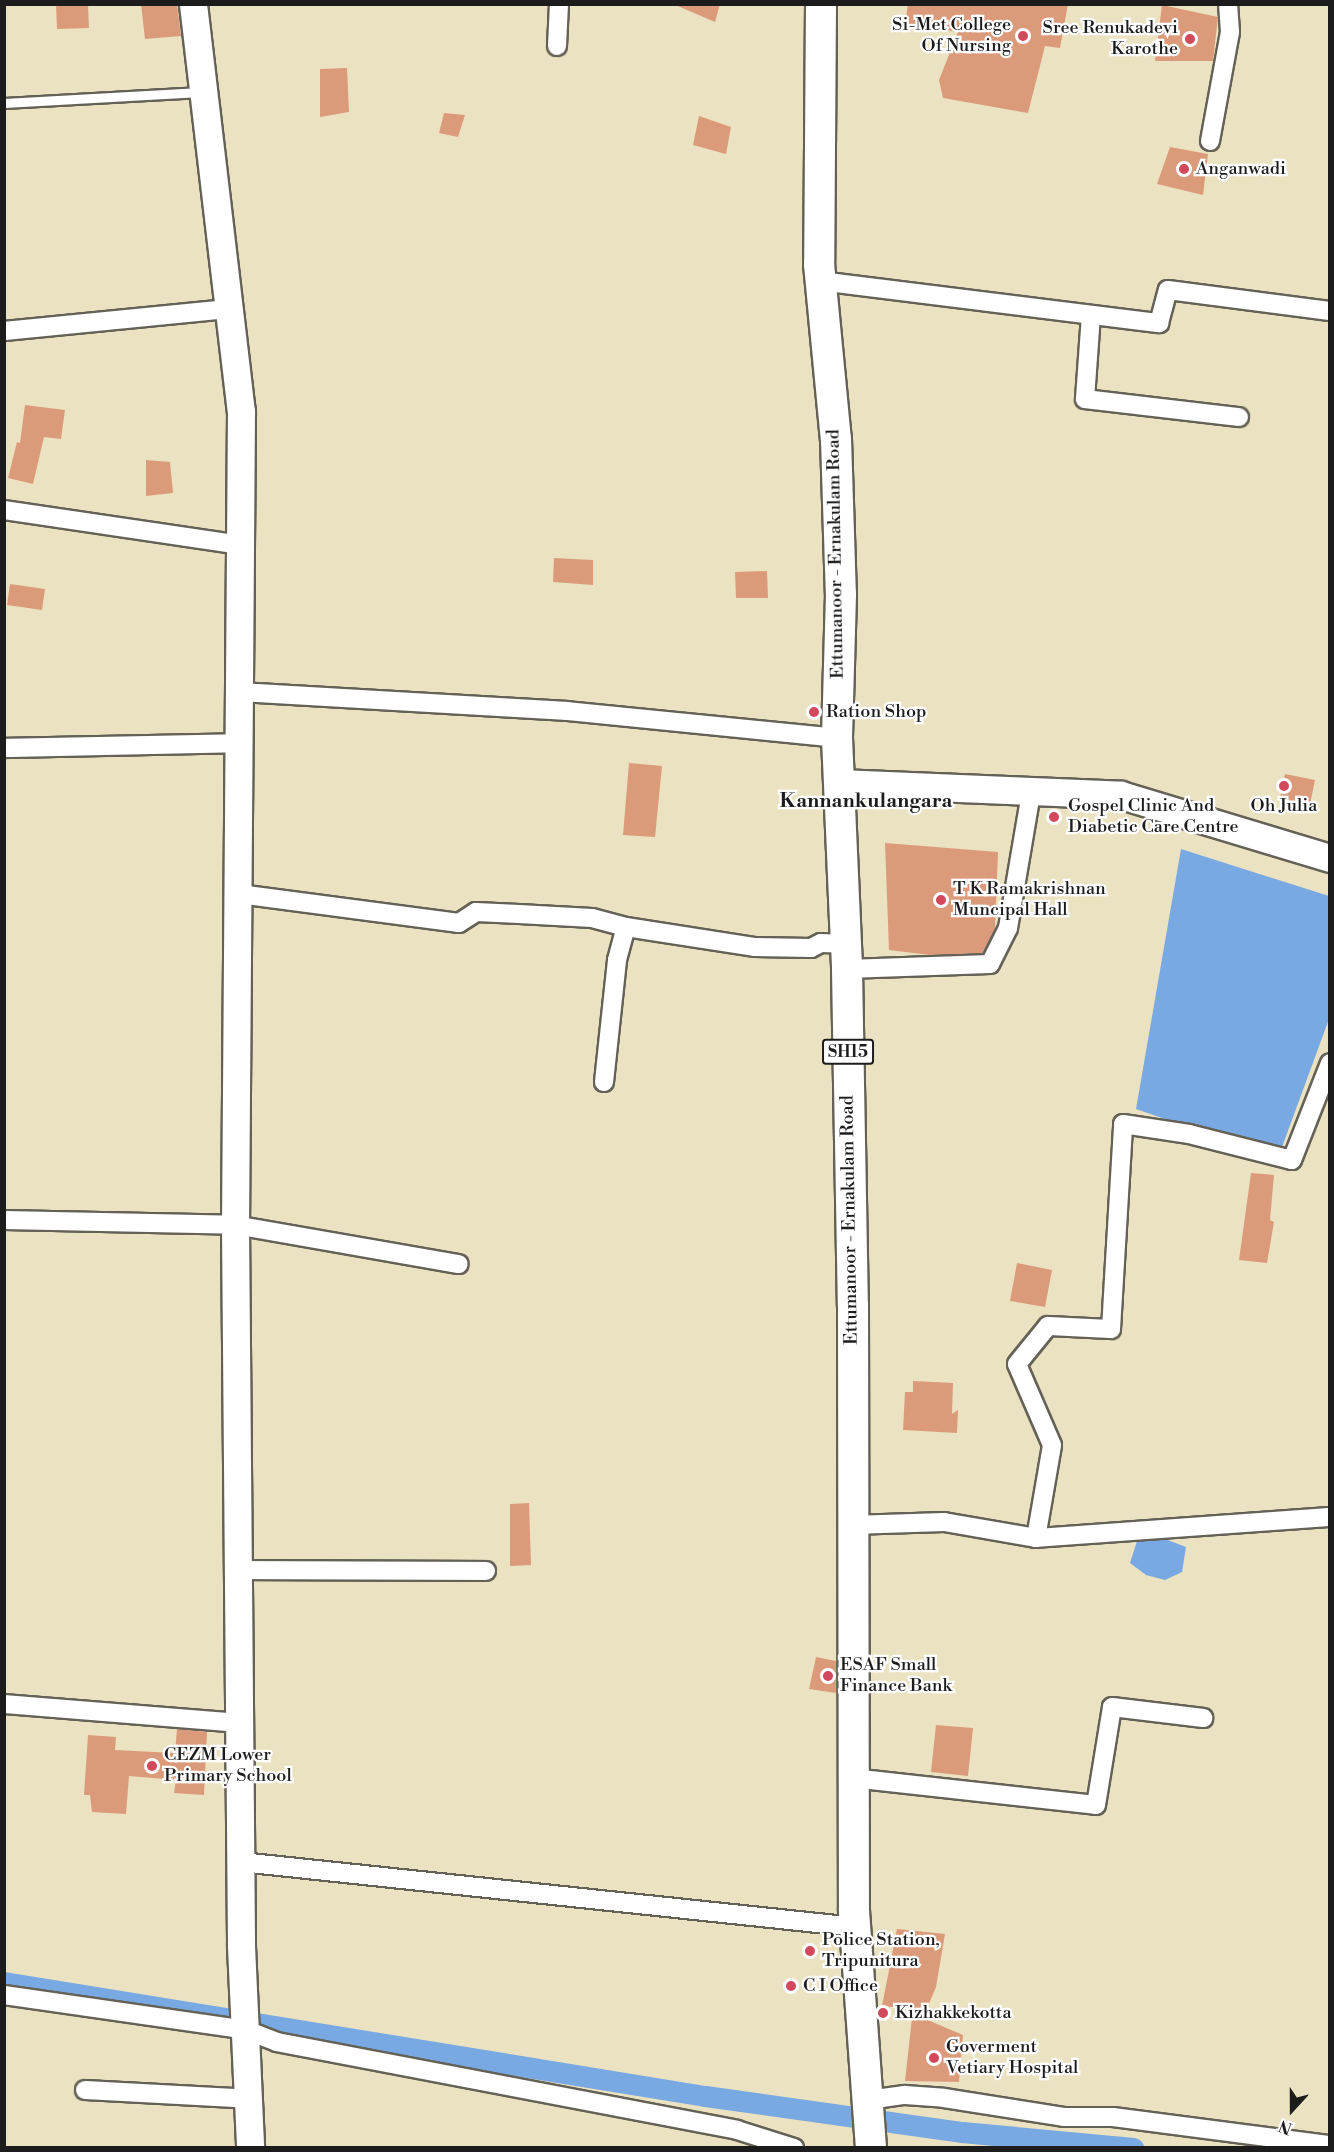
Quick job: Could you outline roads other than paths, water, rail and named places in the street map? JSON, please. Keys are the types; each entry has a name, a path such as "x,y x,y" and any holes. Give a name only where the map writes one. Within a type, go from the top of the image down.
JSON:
{"main road":[{"path":"193,4 241,411 235,1225 241,1862 250,2148"},
{"name":"Ettumanoor - Ernakulam Road","path":"821,4 820,281 836,440 841,594 837,738 846,956 853,1306 851,1525 855,1927 871,2147"},
{"path":"840,783 1031,793 1121,795 1329,858"}],"street":[{"path":"557,46 559,4"},
{"path":"1210,141 1230,32 1228,4"},
{"path":"820,281 1160,323 1168,290 1329,311"},
{"path":"4,331 229,309"},
{"path":"1091,315 1085,399 1239,417"},
{"path":"4,510 240,545"},
{"path":"240,692 567,711 837,738"},
{"path":"4,748 239,743"},
{"path":"238,894 459,923 476,912 592,918 626,927 739,942 755,947 811,948 821,943 846,956 990,964 1008,928 1031,793"},
{"path":"604,1082 617,960 626,927"},
{"path":"1036,1538 1052,1445 1017,1364 1048,1326 1111,1329 1123,1124 1190,1134 1292,1160 1329,1063"},
{"path":"4,1220 235,1225 459,1264"},
{"path":"851,1525 944,1522 1036,1538 1329,1517"},
{"path":"238,1570 486,1570"},
{"path":"4,1704 240,1723"},
{"path":"852,1778 1096,1805 1112,1707 1203,1718"},
{"path":"241,1862 855,1927"},
{"path":"4,1995 246,2030 277,2042 737,2130 794,2148"},
{"path":"86,2091 249,2099"},
{"path":"868,2100 905,2095 944,2098 1064,2117 1113,2117 1329,2145"}],"lane":[{"path":"4,103 203,91"}],"water":[{"path":"1181,849 1329,896 1329,1019 1278,1158 1136,1109"},
{"path":"1157,1536 1186,1547 1182,1572 1165,1580 1146,1575 1130,1563 1137,1541"}],"waterway":[{"path":"4,1982 705,2096 962,2132 1133,2148"}],"place":[{"name":"Si-Met College Of Nursing","path":"1023,36"},
{"name":"Sree Renukadevi Karothe","path":"1190,39"},
{"name":"Anganwadi","path":"1184,169"},
{"name":"Ration Shop","path":"814,712"},
{"name":"Oh Julia","path":"1284,786"},
{"name":"Gospel Clinic And Diabetic Care Centre","path":"1054,817"},
{"name":"T K Ramakrishnan Muncipal Hall","path":"941,900"},
{"name":"ESAF Small Finance Bank","path":"828,1676"},
{"name":"CEZM Lower Primary School","path":"152,1766"},
{"name":"Police Station, Tripunitura","path":"810,1951"},
{"name":"C I Office","path":"791,1986"},
{"name":"Kizhakkekotta","path":"883,2013"},
{"name":"Goverment Vetiary Hospital","path":"934,2058"}],"district":[{"name":"Kannankulangara","path":"866,801"}]}
